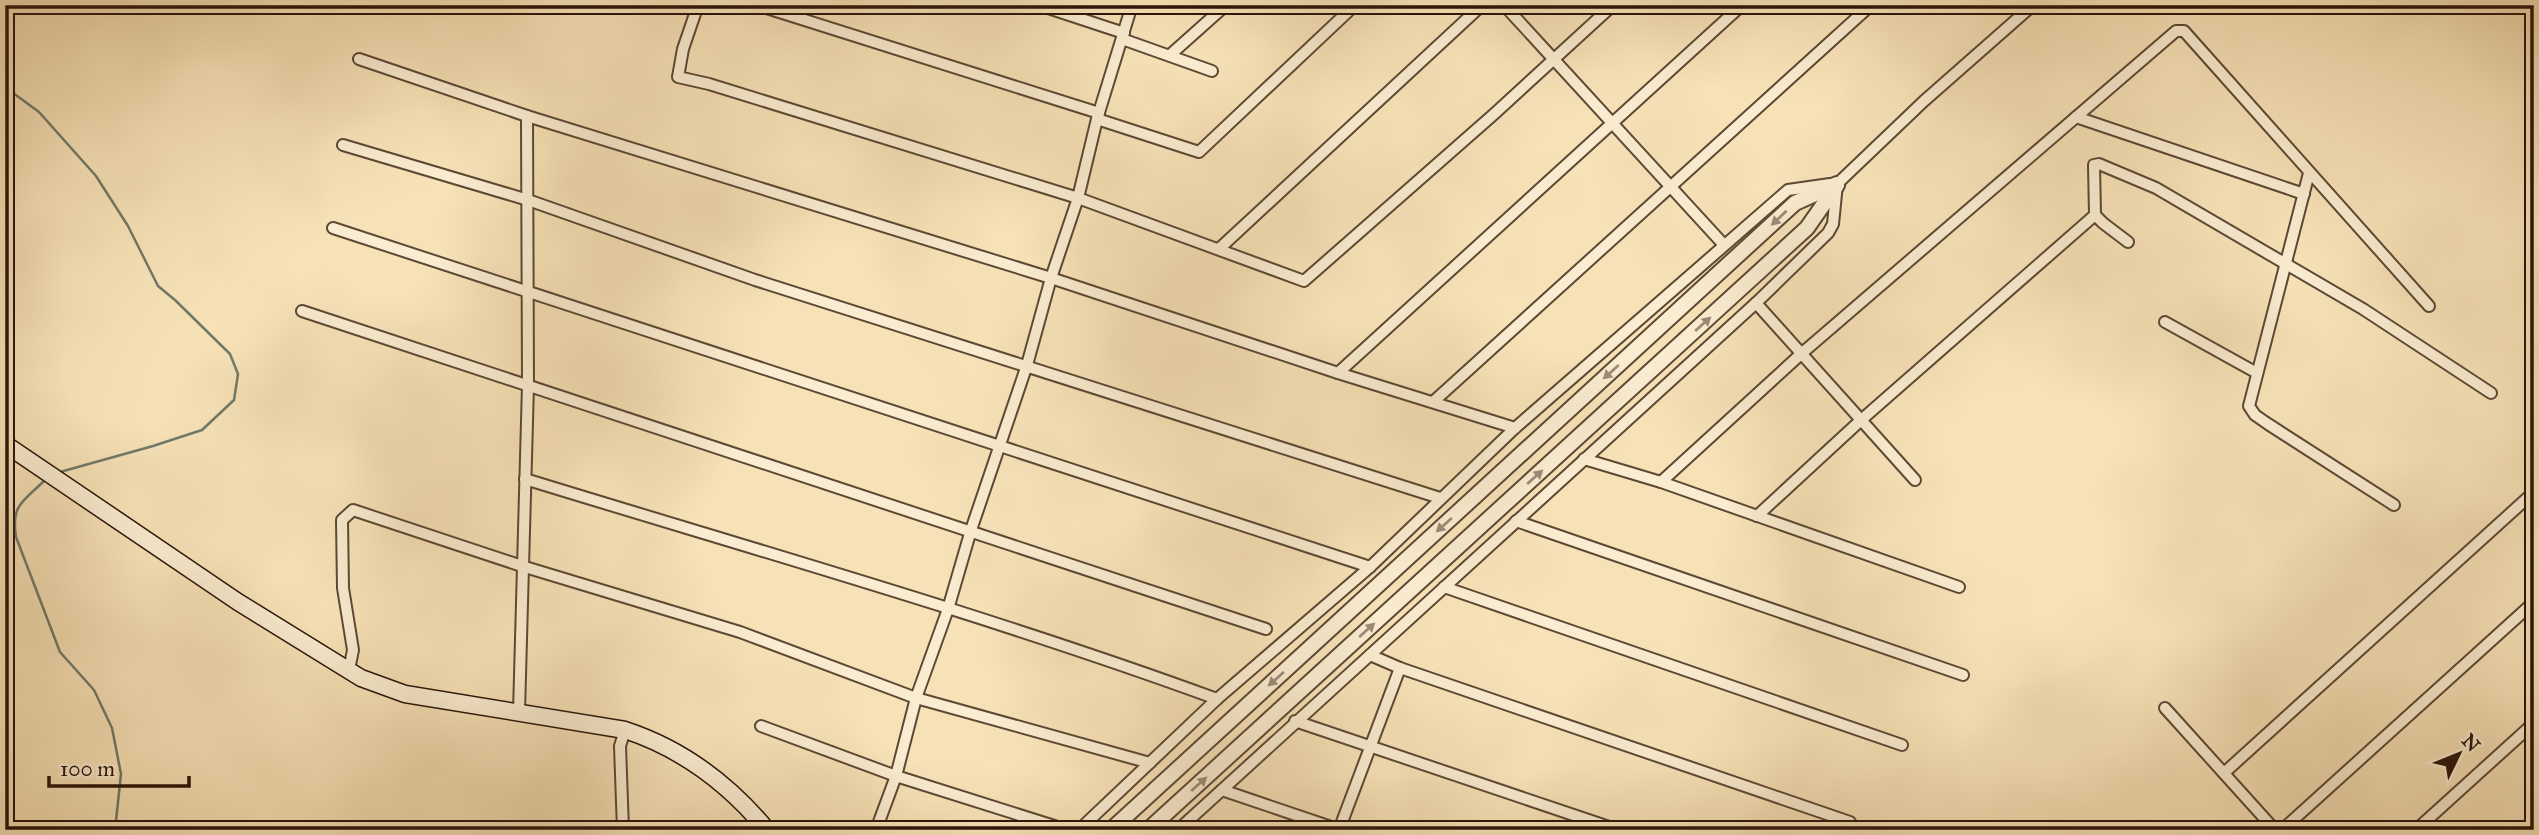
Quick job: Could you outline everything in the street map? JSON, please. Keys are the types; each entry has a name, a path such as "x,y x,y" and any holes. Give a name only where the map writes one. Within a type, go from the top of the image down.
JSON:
{"main road":[{"path":"5,444 227,594 360,678 405,694 625,730 652,739 695,762 731,789 767,830"}],"street":[{"path":"698,5 683,48 678,77 1077,198 1220,248 1304,281 1613,5"},
{"path":"757,5 1098,116 1199,152 1355,5"},
{"path":"1039,5 1212,71"},
{"path":"876,830 895,776 916,698 948,609 971,530 1027,365 1132,5"},
{"path":"1170,55 1226,5"},
{"path":"1220,248 1482,5"},
{"path":"1504,5 1724,245"},
{"path":"1338,373 1742,5"},
{"path":"1433,402 1871,5"},
{"path":"1148,830 1807,228 1837,184 1924,101 2033,5"},
{"path":"1661,482 1801,354 2176,31 2184,31 2429,306"},
{"path":"359,59 527,116 1051,278 1338,373 1515,428"},
{"path":"519,712 528,385 527,116"},
{"path":"2076,117 2304,194"},
{"path":"343,145 528,200 755,280 1440,498"},
{"path":"2128,242 2095,215 2094,165 2099,164 2156,188 2363,309 2491,393"},
{"path":"2309,173 2249,406 2255,415 2394,505"},
{"path":"1079,830 1217,699 1370,567 1515,428 1788,190 1795,187 1837,184"},
{"path":"1178,830 1756,303 1828,233 1833,224 1837,184"},
{"path":"1111,830 1795,203 1837,184"},
{"path":"1757,516 1860,421 2095,215"},
{"path":"333,228 1370,567"},
{"path":"1756,303 1915,480"},
{"path":"302,311 1266,629"},
{"path":"2165,322 2257,373"},
{"path":"1584,458 1661,482 1959,587"},
{"path":"525,479 948,609 1155,676 1217,699"},
{"path":"2224,774 2534,492"},
{"path":"349,670 353,650 343,588 342,520 353,510 525,567 740,632 916,698 1150,763"},
{"path":"1516,521 1963,675"},
{"path":"1444,587 1902,745"},
{"path":"2282,830 2534,601"},
{"path":"1370,655 1400,668 1850,822"},
{"path":"1222,790 1340,830 1400,668"},
{"path":"2165,708 2274,830"},
{"path":"1295,721 1618,830"},
{"path":"2416,830 2534,723"},
{"path":"761,726 895,776 1067,830"},
{"path":"625,730 620,746 623,824 633,830"}],"waterway":[{"path":"5,87 39,112 96,176 128,226 158,286 230,354 238,374 234,400 202,430 60,472"},
{"path":"45,480 20,504 15,517 16,537 60,652 94,690 112,728 121,774 115,830"}]}
